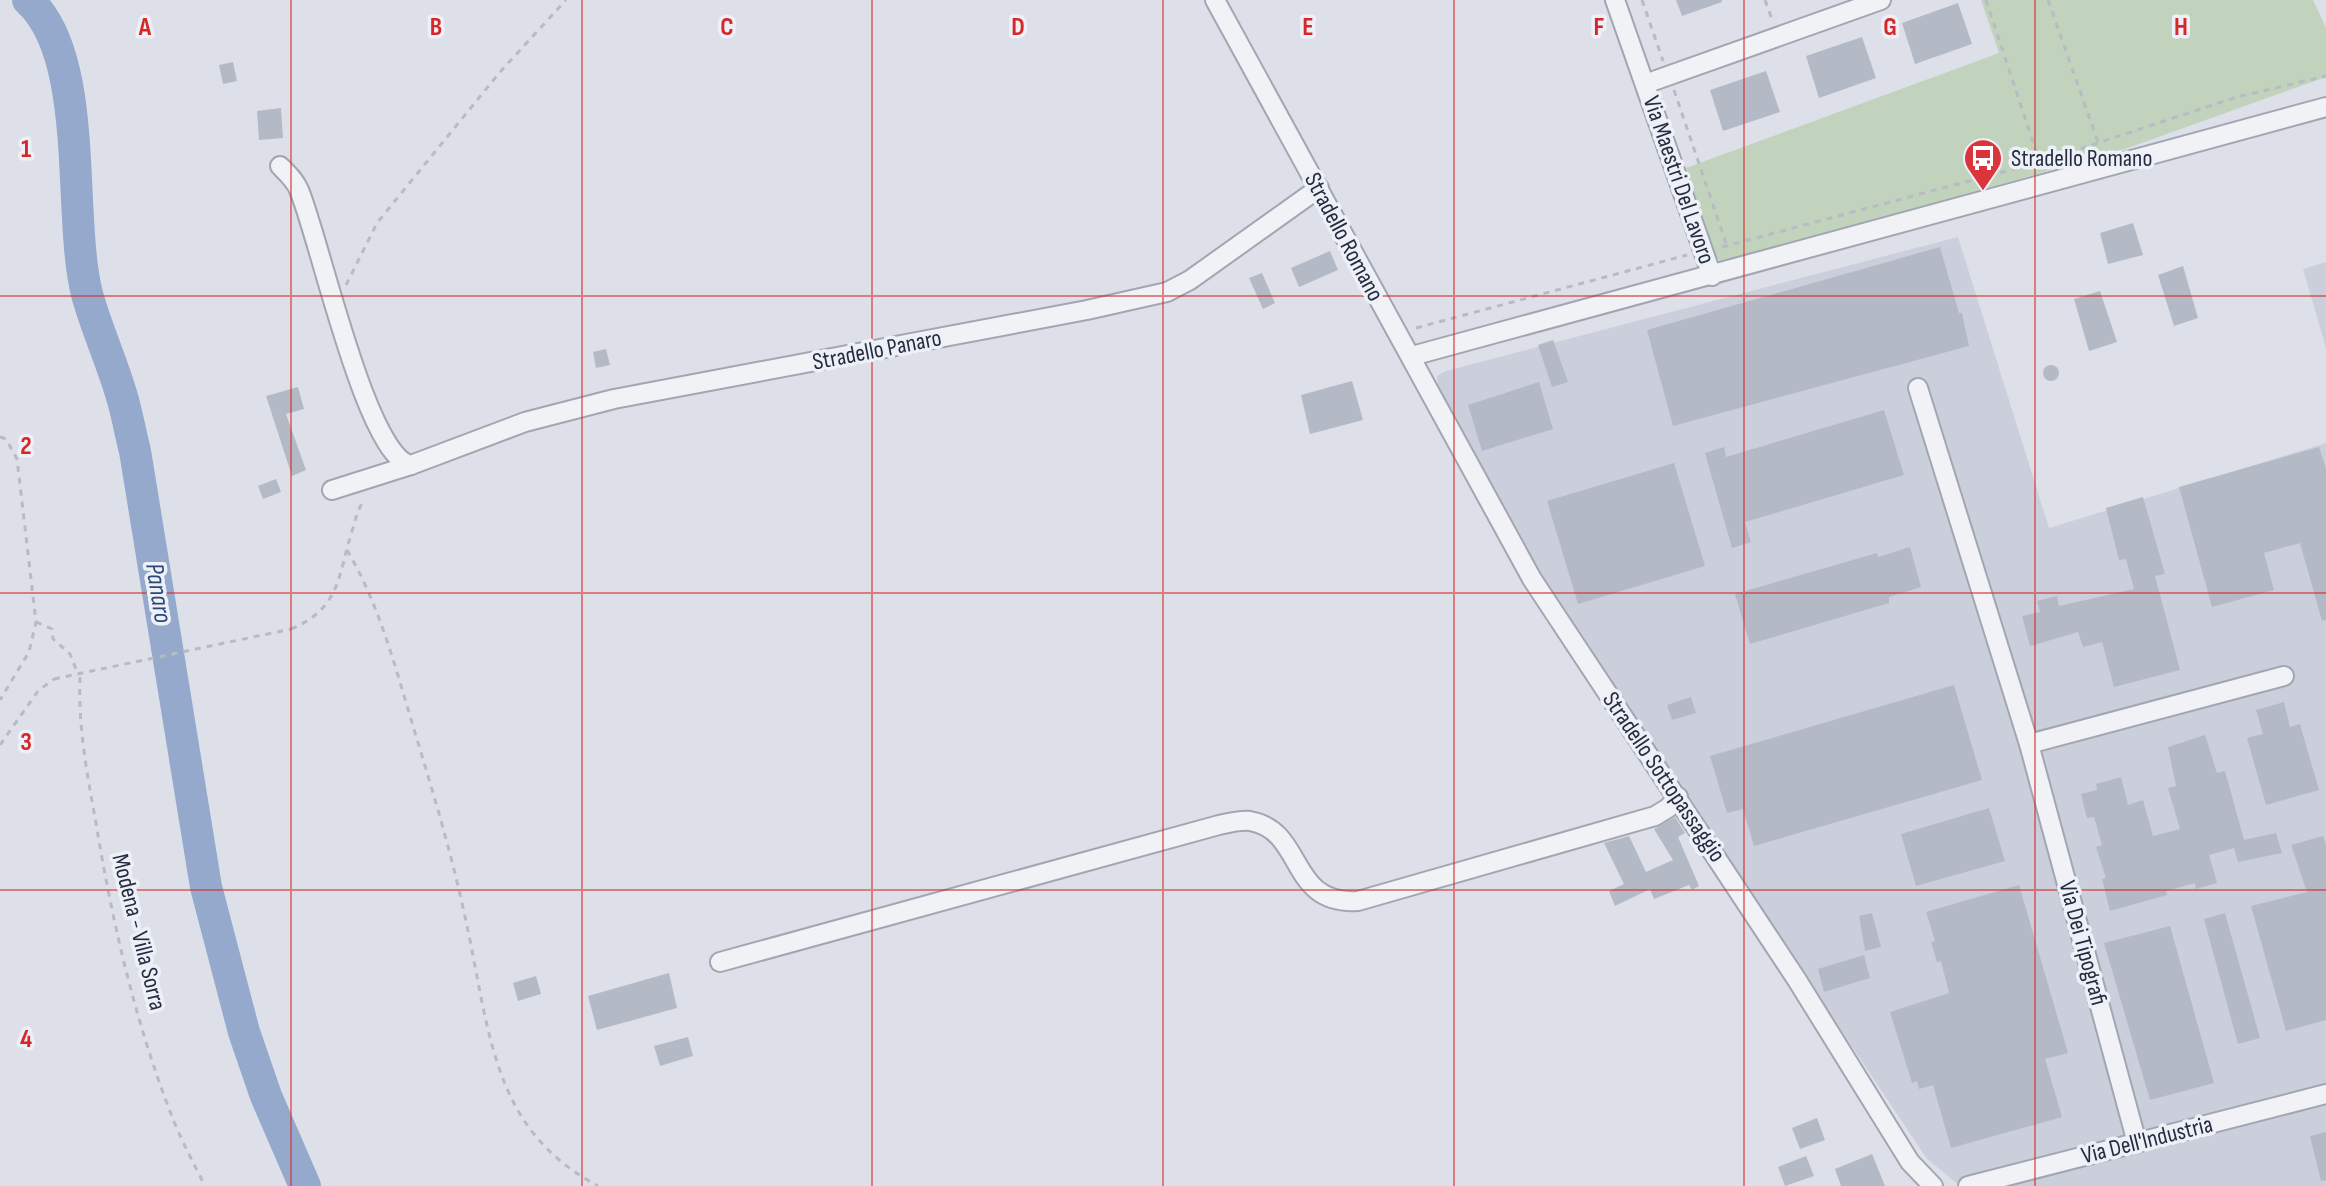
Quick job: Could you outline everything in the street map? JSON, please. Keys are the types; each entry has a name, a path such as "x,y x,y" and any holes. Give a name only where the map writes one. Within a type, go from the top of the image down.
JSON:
{"street":[{"name":"Stradello Romano","path":"1215,0 1396,334 1412,356"},
{"name":"Via Maestri Del Lavoro","path":"1615,0 1712,276"},
{"name":"Via Maestri Del Lavoro","path":"1645,84 1881,0"},
{"path":"1412,356 2326,107"},
{"path":"280,166 299,187 349,350 382,437 396,458 411,465"},
{"name":"Stradello Panaro","path":"332,490 411,465 525,422 614,399 1072,313 1167,292 1190,280 1319,188"},
{"name":"Stradello Sottopassaggio","path":"1412,356 1465,460 1532,579 1797,980 1910,1162 1933,1186"},
{"name":"Via Dei Tipografi","path":"1918,388 2029,744 2137,1143"},
{"path":"2029,744 2284,676"},
{"path":"720,962 1219,825 1247,821 1265,826 1281,839 1311,886 1323,896 1340,902 1358,901 1655,816 1678,797"},
{"name":"Via Dell'Industria","path":"1968,1186 2326,1094"}],"path":[{"path":"343,291 377,223 500,72 566,0"},
{"path":"1642,0 1727,246"},
{"path":"1986,0 2040,162"},
{"path":"2048,0 2098,144 2109,167"},
{"path":"1396,334 2040,162 2237,97 2326,76"},
{"path":"0,437 6,439 17,459 36,622 29,652 0,700"},
{"path":"0,745 38,691 54,679 291,629 317,614 341,577 360,504 367,497"},
{"path":"347,550 365,580 432,788 501,1074 529,1130 552,1154 598,1186"},
{"path":"36,622 52,629 53,639 70,654 76,669"},
{"name":"Modena - Villa Sorra","path":"80,677 79,723 90,792 104,872 131,988 171,1115 205,1186"}],"shaded area":[{"path":"1958,237 2049,528 2326,443 2326,1186 1960,1186 1927,1159 1572,627 1486,479 1438,387 1437,376 1446,371"},
{"path":"2326,262 2326,348 2303,269"}],"green space":[{"path":"1981,0 2313,0 2326,28 2326,77 2125,149 1726,262 1715,256 1686,168 1999,53"}],"building":[{"path":"1676,0 1722,0 1722,2 1682,16"},
{"path":"1958,3 1972,44 1915,64 1902,23"},
{"path":"1862,37 1876,78 1819,98 1806,56"},
{"path":"233,62 237,81 223,84 219,65"},
{"path":"1766,71 1780,112 1723,131 1710,90"},
{"path":"281,108 283,138 259,140 257,111"},
{"path":"2133,223 2143,255 2108,264 2100,233"},
{"path":"1940,247 1959,313 1962,313 1969,346 1673,426 1647,330"},
{"path":"1330,251 1338,270 1299,287 1291,268"},
{"path":"2183,266 2198,318 2174,326 2158,275"},
{"path":"1262,273 1275,303 1263,309 1249,278"},
{"path":"2100,291 2117,342 2089,351 2074,299"},
{"path":"1553,340 1568,382 1552,387 1538,345"},
{"path":"606,349 610,365 596,368 593,352"},
{"path":"2048,365 2054,365 2059,373 2057,379 2048,381 2043,376 2043,370"},
{"path":"1352,381 1363,420 1310,434 1301,395"},
{"path":"1539,382 1553,429 1482,451 1468,405"},
{"path":"298,387 304,409 286,414 306,470 292,476 266,396"},
{"path":"1884,410 1904,475 1745,522 1751,542 1732,548 1705,453 1724,447 1726,457"},
{"path":"2319,447 2326,468 2326,620 2322,621 2300,543 2264,553 2274,590 2212,607 2179,487"},
{"path":"1674,463 1705,566 1578,604 1547,501"},
{"path":"276,479 281,492 263,499 258,486"},
{"path":"2143,497 2165,574 2155,576 2180,670 2114,687 2102,642 2083,647 2078,632 2030,646 2022,616 2040,612 2037,601 2057,596 2059,606 2134,589 2126,559 2119,560 2106,508"},
{"path":"1910,547 1921,587 1889,597 1889,603 1750,644 1735,594 1877,553 1878,557"},
{"path":"1954,685 1982,780 1754,846 1743,809 1727,813 1710,756"},
{"path":"1691,697 1696,713 1672,720 1667,705"},
{"path":"2284,702 2290,727 2300,724 2319,790 2266,805 2247,738 2263,734 2256,710"},
{"path":"2205,735 2217,773 2225,771 2244,840 2276,833 2282,853 2238,862 2234,848 2209,855 2217,883 2196,889 2195,883 2166,891 2167,895 2110,911 2102,879 2106,878 2096,847 2102,845 2094,817 2087,818 2081,794 2097,790 2096,784 2121,777 2128,805 2143,800 2153,836 2180,829 2168,788 2176,786 2168,747"},
{"path":"1989,808 2005,861 1916,886 1901,834"},
{"path":"1675,817 1685,833 1678,837 1699,886 1692,890 1689,885 1654,899 1650,889 1615,906 1609,891 1624,884 1604,843 1629,836 1646,872 1673,860 1654,829"},
{"path":"2323,836 2326,844 2326,1020 2286,1031 2251,906 2307,892 2291,845"},
{"path":"2019,885 2068,1053 2045,1059 2062,1117 1951,1148 1933,1085 1919,1089 1917,1081 1912,1083 1890,1012 1949,993 1941,961 1937,962 1931,942 1935,941 1926,912"},
{"path":"1872,913 1881,947 1865,951 1859,916"},
{"path":"2225,913 2260,1038 2238,1044 2204,919"},
{"path":"2170,926 2214,1083 2150,1100 2104,943"},
{"path":"1864,955 1870,978 1824,992 1818,969"},
{"path":"669,973 677,1008 597,1030 588,996"},
{"path":"536,976 541,994 518,1001 513,983"},
{"path":"688,1037 693,1056 660,1066 654,1046"},
{"path":"1817,1118 1825,1140 1800,1149 1792,1128"},
{"path":"2326,1132 2326,1180 2321,1181 2310,1136"},
{"path":"1872,1154 1885,1186 1841,1186 1835,1169"},
{"path":"1806,1156 1814,1176 1785,1186 1778,1167"}],"waterway":[{"name":"Panaro","path":"28,0 48,26 61,59 69,97 81,261 87,294 120,390 135,451 206,887 244,1032 266,1096 305,1186"}],"place":[{"name":"Stradello Romano","path":"1983,192"}]}
